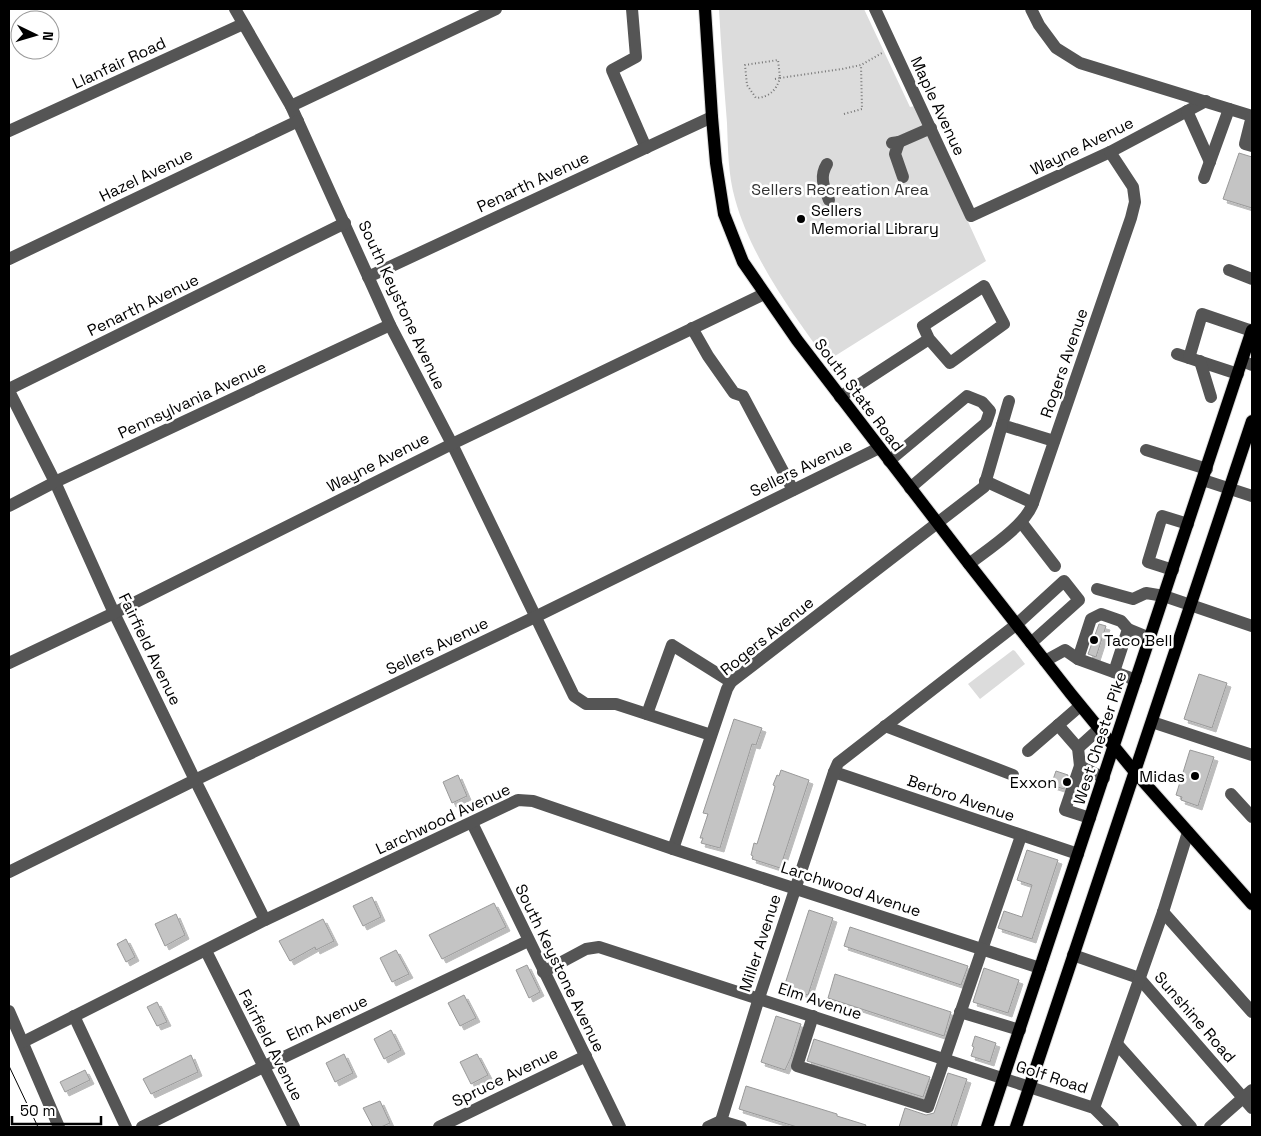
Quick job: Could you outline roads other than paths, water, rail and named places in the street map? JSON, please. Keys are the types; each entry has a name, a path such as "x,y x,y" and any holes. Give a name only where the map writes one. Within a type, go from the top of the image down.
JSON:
{"main road":[{"name":"South State Road","path":"705,9 716,163 724,214 743,262 764,294 840,397 1080,706 1134,771 1252,904"},
{"name":"West Chester Pike","path":"987,1127 1188,524 1244,367 1252,330"},
{"path":"1016,1127 1252,421"}],"street":[{"name":"South Keystone Avenue","path":"235,9 291,106 390,325 452,444 534,617"},
{"path":"291,106 496,9"},
{"path":"632,9 636,57 612,70 646,148"},
{"name":"Maple Avenue","path":"875,9 971,216"},
{"path":"1031,9 1038,25 1056,48 1080,64 1252,116 1248,145"},
{"name":"Llanfair Road","path":"9,131 243,24"},
{"name":"Wayne Avenue","path":"971,216 1110,152 1206,101"},
{"path":"1204,178 1229,108"},
{"path":"1187,111 1210,162"},
{"name":"Penarth Avenue","path":"368,277 712,117"},
{"name":"Hazel Avenue","path":"9,259 298,121"},
{"path":"903,177 896,154 895,142 931,128"},
{"name":"Rogers Avenue","path":"968,564 1021,522 1031,509 1131,218 1134,202 1132,187 1110,152"},
{"path":"827,164 823,171 822,181 828,200"},
{"name":"Penarth Avenue","path":"9,390 345,223"},
{"path":"1230,270 1252,279"},
{"path":"984,286 1004,324 950,363 929,339 923,326 984,286"},
{"name":"Wayne Avenue","path":"9,663 114,613 452,444 764,294"},
{"path":"1211,397 1189,358 1202,314 1252,330"},
{"name":"Pennsylvania Avenue","path":"9,506 55,482 390,325"},
{"path":"692,328 708,356 734,393 743,396 793,490"},
{"path":"840,397 929,339"},
{"path":"1189,358 1244,367"},
{"name":"Fairfield Avenue","path":"9,390 55,482 114,613 195,780 266,920"},
{"path":"889,461 967,396 982,402 990,410 986,423 910,488"},
{"path":"1009,401 986,481 1033,503"},
{"path":"1002,424 1054,441"},
{"name":"Sellers Avenue","path":"9,872 879,448"},
{"path":"1146,450 1252,496"},
{"name":"Rogers Avenue","path":"673,849 711,735 731,682 984,487 986,481"},
{"path":"1173,570 1148,562 1162,516 1188,524"},
{"path":"1021,522 1054,566"},
{"name":"Miller Avenue","path":"721,1121 759,998 838,763 1017,624 1064,581 1080,600 1032,643"},
{"path":"1097,589 1133,599 1146,593 1164,596 1252,626"},
{"path":"1078,660 1091,619 1102,614 1150,638"},
{"path":"534,617 577,700 586,704 616,704 711,735"},
{"path":"1114,672 1125,625"},
{"path":"647,714 672,645 731,682"},
{"path":"1045,661 1065,650 1078,660 1136,680"},
{"path":"1028,751 1080,706"},
{"path":"1152,722 1252,755"},
{"path":"1058,725 1078,748 1080,766 1065,810 1090,818"},
{"path":"885,726 1013,775"},
{"path":"1078,748 1099,729"},
{"path":"1080,766 1104,778"},
{"name":"Berbro Avenue","path":"834,772 1078,854"},
{"path":"1231,794 1252,817"},
{"name":"Larchwood Avenue","path":"23,1042 266,920 518,800 533,801 673,849 1040,968"},
{"name":"South Keystone Avenue","path":"472,823 620,1127"},
{"path":"1094,1108 1188,832"},
{"path":"813,1016 797,1066 928,1107 1021,836"},
{"path":"1162,912 1252,1012"},
{"name":"Elm Avenue","path":"142,1127 263,1067 528,941"},
{"name":"Elm Avenue","path":"543,972 586,949 599,946 1003,1078"},
{"name":"Fairfield Avenue","path":"206,951 294,1127"},
{"name":"Sunshine Road","path":"1073,955 1139,978 1248,1094 1252,1108"},
{"path":"9,1011 59,1127"},
{"path":"960,1012 1020,1030"},
{"path":"74,1016 126,1127"},
{"path":"1117,1044 1191,1127"},
{"name":"Spruce Avenue","path":"439,1127 586,1056"},
{"name":"Golf Road","path":"1003,1078 1094,1108 1113,1127"},
{"path":"1210,1127 1248,1094"},
{"path":"708,1127 721,1121 741,1127"}],"tram line":[{"path":"9,1066 38,1127"}],"place":[{"name":"Sellers Memorial Library","path":"801,219"},
{"name":"Taco Bell","path":"1094,640"},
{"name":"Midas","path":"1195,776"},
{"name":"Exxon","path":"1067,782"}],"park label":[{"name":"Sellers Recreation Area","path":"840,189"}]}
